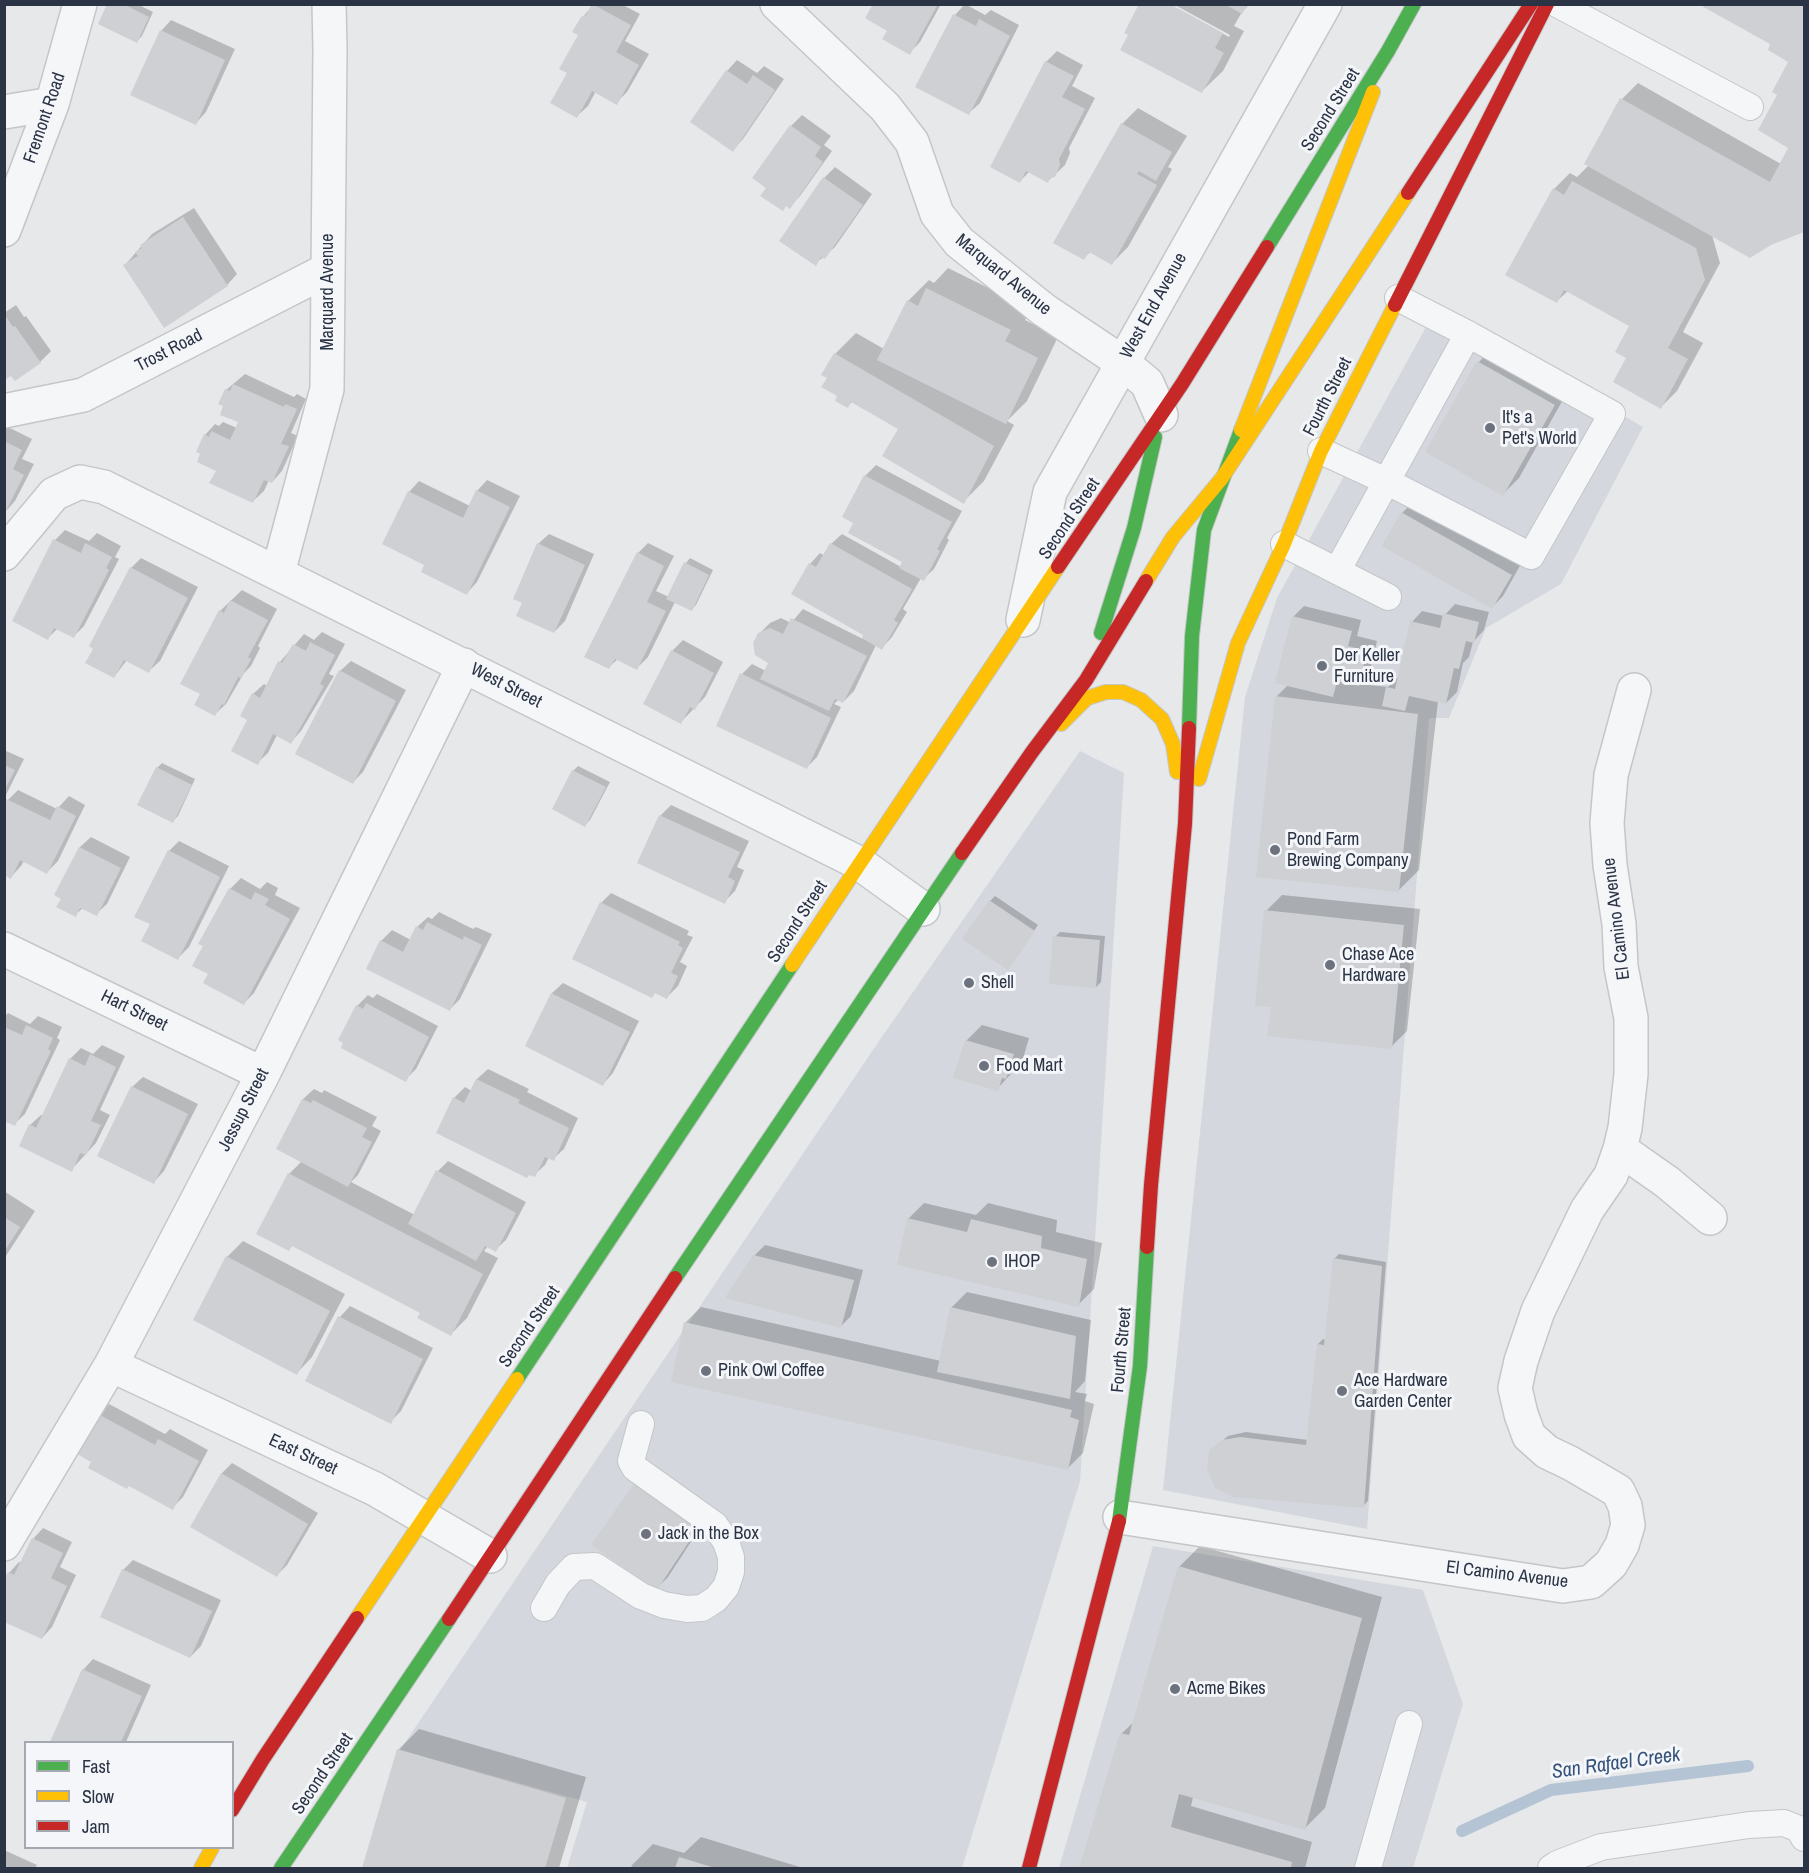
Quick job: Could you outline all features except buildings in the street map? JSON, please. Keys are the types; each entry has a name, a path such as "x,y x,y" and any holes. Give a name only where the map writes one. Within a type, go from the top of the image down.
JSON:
{"main road":[{"name":"Fourth Street","path":"1029,1869 1120,1517 1140,1366 1151,1185 1185,824 1192,636 1204,530 1222,478 1388,51 1414,4"},
{"name":"Fourth Street","path":"1222,478 1531,4"},
{"name":"Fourth Street","path":"1185,824 1238,643 1284,543 1321,451 1547,4"},
{"name":"Second Street","path":"234,1807 262,1759 859,863 1161,415 1388,51"},
{"path":"1086,680 1134,528 1161,415"},
{"name":"Second Street","path":"281,1869 923,909 1032,752 1086,680 1173,537 1222,478"},
{"path":"1032,752 1087,698 1106,692 1122,692 1141,700 1162,719 1173,744 1185,824"},
{"path":"201,1869 211,1849"}],"street":[{"name":"Fremont Road","path":"4,230 52,104 80,4"},
{"name":"Marquard Avenue","path":"278,573 327,389 329,4"},
{"name":"Marquard Avenue","path":"777,4 885,107 912,142 938,214 959,243 1044,310 1122,363 1147,383 1161,415"},
{"name":"West End Avenue","path":"1022,623 1050,492 1325,4"},
{"path":"4,112 52,104"},
{"name":"Trost Road","path":"4,411 83,394 327,270"},
{"name":"West Street","path":"4,554 54,494 80,482 104,487 859,863 923,909"},
{"name":"Jessup Street","path":"4,1544 111,1365 263,1074 464,665"},
{"name":"El Camino Avenue","path":"1120,1517 1563,1586 1591,1582 1611,1564 1622,1545 1628,1525 1625,1506 1618,1491 1547,1452 1528,1436 1515,1388 1521,1361 1538,1311 1587,1210 1611,1175 1620,1149 1631,1074 1631,1018 1621,967 1619,924 1610,866 1607,823 1611,775 1634,690"},
{"name":"Hart Street","path":"4,949 263,1074"},
{"path":"1620,1149 1667,1182 1710,1218"},
{"name":"East Street","path":"111,1365 375,1489 490,1557"}],"lane":[{"path":"1557,4 1750,107"},
{"path":"1321,451 1386,481 1531,556 1612,414 1398,298"},
{"path":"1337,571 1468,334"},
{"path":"1284,543 1388,597"},
{"path":"544,1608 558,1584 574,1567 595,1566 641,1596 663,1605 687,1609 702,1608 716,1599 726,1587 731,1572 731,1557 726,1542 715,1525 635,1468 631,1461 641,1424"},
{"path":"1368,1869 1409,1724"},
{"path":"1551,1869 1557,1863 1601,1847 1749,1825 1784,1822 1798,1829 1804,1838"}],"shaded area":[{"path":"1437,307 1643,427 1561,584 1486,628 1449,718 1429,718 1367,1529 1163,1490 1245,697 1277,598"},
{"path":"1080,751 1124,773 1080,1481 962,1868 567,1868 587,1802 400,1750 877,1044"},
{"path":"1153,1546 1423,1590 1463,1704 1413,1868 1059,1868"}],"waterway":[{"name":"San Rafael Creek","path":"1462,1831 1551,1790 1748,1766"}],"traffic: fast":[{"path":"1267,247 1388,51 1414,4"},
{"path":"1189,728 1192,636 1204,530 1241,430"},
{"path":"1101,633 1134,528 1155,437"},
{"path":"675,1278 962,853"},
{"path":"517,1379 792,965"},
{"path":"1119,1521 1140,1366 1147,1247"},
{"path":"281,1868 449,1619"}],"traffic: slow":[{"path":"1241,430 1373,92"},
{"path":"1146,581 1173,537 1222,478 1408,193"},
{"path":"1199,779 1238,643 1284,544 1321,451 1395,305"},
{"path":"792,965 1058,567"},
{"path":"1061,724 1087,698 1106,692 1123,692 1141,700 1162,719 1173,744 1177,772"},
{"path":"357,1618 517,1379"},
{"path":"201,1868 211,1849"}],"traffic: jam":[{"path":"1408,193 1531,4"},
{"path":"1395,305 1547,4"},
{"path":"1058,567 1182,384 1267,247"},
{"path":"962,853 1032,752 1086,680 1146,581"},
{"path":"1147,1247 1185,824 1189,728"},
{"path":"449,1619 675,1278"},
{"path":"1029,1868 1119,1521"},
{"path":"234,1807 357,1618"}],"place":[{"name":"It's a Pet's World","path":"1490,428"},
{"name":"Der Keller Furniture","path":"1322,666"},
{"name":"Pond Farm Brewing Company","path":"1275,850"},
{"name":"Chase Ace Hardware","path":"1330,965"},
{"name":"Shell","path":"969,983"},
{"name":"Food Mart","path":"984,1066"},
{"name":"IHOP","path":"992,1262"},
{"name":"Pink Owl Coffee","path":"706,1371"},
{"name":"Ace Hardware Garden Center","path":"1342,1391"},
{"name":"Jack in the Box","path":"646,1534"},
{"name":"Acme Bikes","path":"1175,1689"}]}
